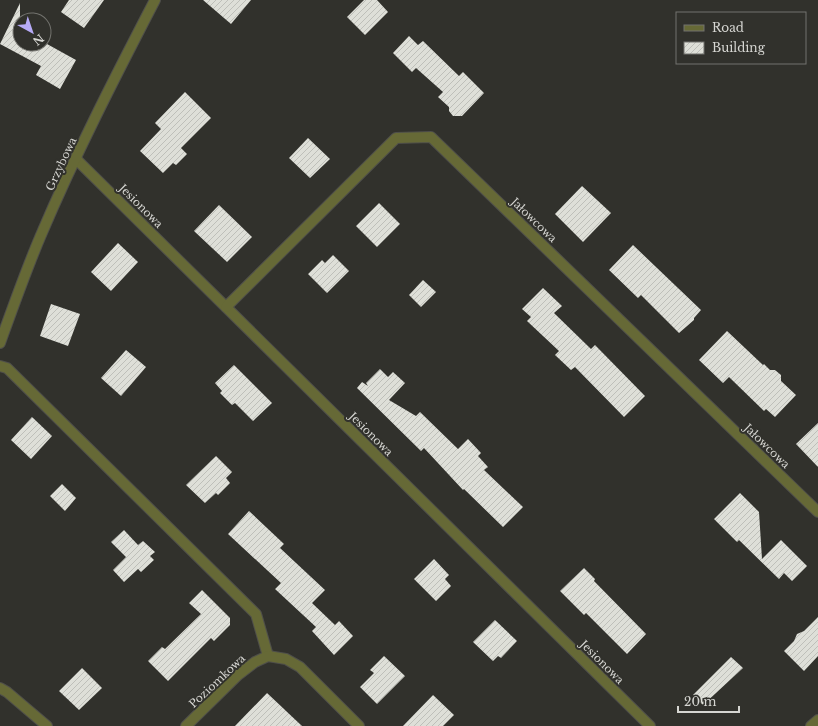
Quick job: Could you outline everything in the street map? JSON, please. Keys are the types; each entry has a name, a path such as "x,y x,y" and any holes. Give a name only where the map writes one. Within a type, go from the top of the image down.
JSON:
{"street":[{"name":"Grzybowa","path":"0,343 27,268 42,234 128,51 155,0"},
{"name":"Jałowcowa","path":"226,307 396,138 431,136 818,512"},
{"name":"Jesionowa","path":"76,159 650,726"},
{"path":"0,366 7,368 256,614 268,656 286,659 300,667 359,726"},
{"name":"Poziomkowa","path":"186,726 238,675 255,662 268,656"},
{"path":"0,688 47,726"},
{"path":"812,726 818,720"}],"building":[{"path":"69,0 104,0 84,28 61,12"},
{"path":"203,0 251,0 231,24"},
{"path":"364,0 377,0 388,12 365,35 347,17"},
{"path":"20,3 20,12 16,12"},
{"path":"12,19 12,50 0,44"},
{"path":"409,36 418,45 423,41 459,76 463,72 484,93 462,116 453,116 449,111 449,107 438,97 443,92 416,68 412,72 393,53"},
{"path":"52,47 76,60 60,89 36,75 41,66 15,52 52,52"},
{"path":"185,92 211,118 181,148 187,154 176,165 173,163 163,173 140,151 161,129 155,123"},
{"path":"308,138 330,159 310,178 289,158"},
{"path":"582,186 611,213 583,242 555,214"},
{"path":"379,203 400,224 377,247 356,226"},
{"path":"219,205 252,237 227,262 194,231"},
{"path":"118,243 138,262 111,291 91,272"},
{"path":"633,245 701,310 694,320 679,333 641,295 638,298 609,270"},
{"path":"333,255 349,271 327,293 308,274 322,260 325,263"},
{"path":"423,280 436,292 421,307 409,295"},
{"path":"543,288 562,306 554,313 591,349 595,345 645,396 624,417 575,367 571,370 555,355 559,351 527,321 531,317 522,309"},
{"path":"51,304 80,314 68,346 40,336"},
{"path":"727,331 763,365 764,364 770,370 775,370 781,375 781,381 796,395 775,417 766,409 764,411 729,377 723,383 699,360"},
{"path":"126,350 146,367 121,396 101,378"},
{"path":"234,365 272,403 253,421 235,403 232,405 220,393 222,391 215,383"},
{"path":"380,369 388,377 393,372 405,383 389,400 416,416 420,412 458,449 468,439 481,453 478,456 488,467 484,470 523,507 503,527 464,489 463,490 424,448 421,451 357,388 362,382 368,386 366,383"},
{"path":"32,417 52,436 31,459 11,440"},
{"path":"818,423 818,467 796,444"},
{"path":"216,456 232,472 226,478 230,483 218,495 216,493 205,503 186,485"},
{"path":"62,484 76,498 65,511 50,496"},
{"path":"740,493 759,512 762,559 781,540 807,566 792,581 784,573 779,579 739,540 737,542 714,519"},
{"path":"249,511 284,544 280,548 325,590 312,603 335,625 339,621 353,636 334,655 312,631 316,627 275,589 281,583 228,534"},
{"path":"124,530 138,545 143,541 155,552 150,556 154,560 141,572 138,569 124,582 113,570 126,557 111,542"},
{"path":"434,559 449,575 445,579 451,586 436,601 414,579"},
{"path":"584,568 595,579 594,581 646,634 627,654 586,613 584,615 560,591"},
{"path":"202,590 230,618 230,625 214,641 211,638 168,681 148,661 162,647 165,649 201,614 189,603"},
{"path":"818,617 818,656 804,671 784,651 794,641 797,634 804,631"},
{"path":"495,620 517,641 501,658 498,656 493,661 473,642"},
{"path":"384,656 405,676 377,704 360,687 374,673 370,670"},
{"path":"731,657 743,668 703,705 693,695"},
{"path":"82,668 102,688 79,710 59,691"},
{"path":"267,693 302,726 235,726"},
{"path":"433,695 454,715 443,726 403,726"}]}
